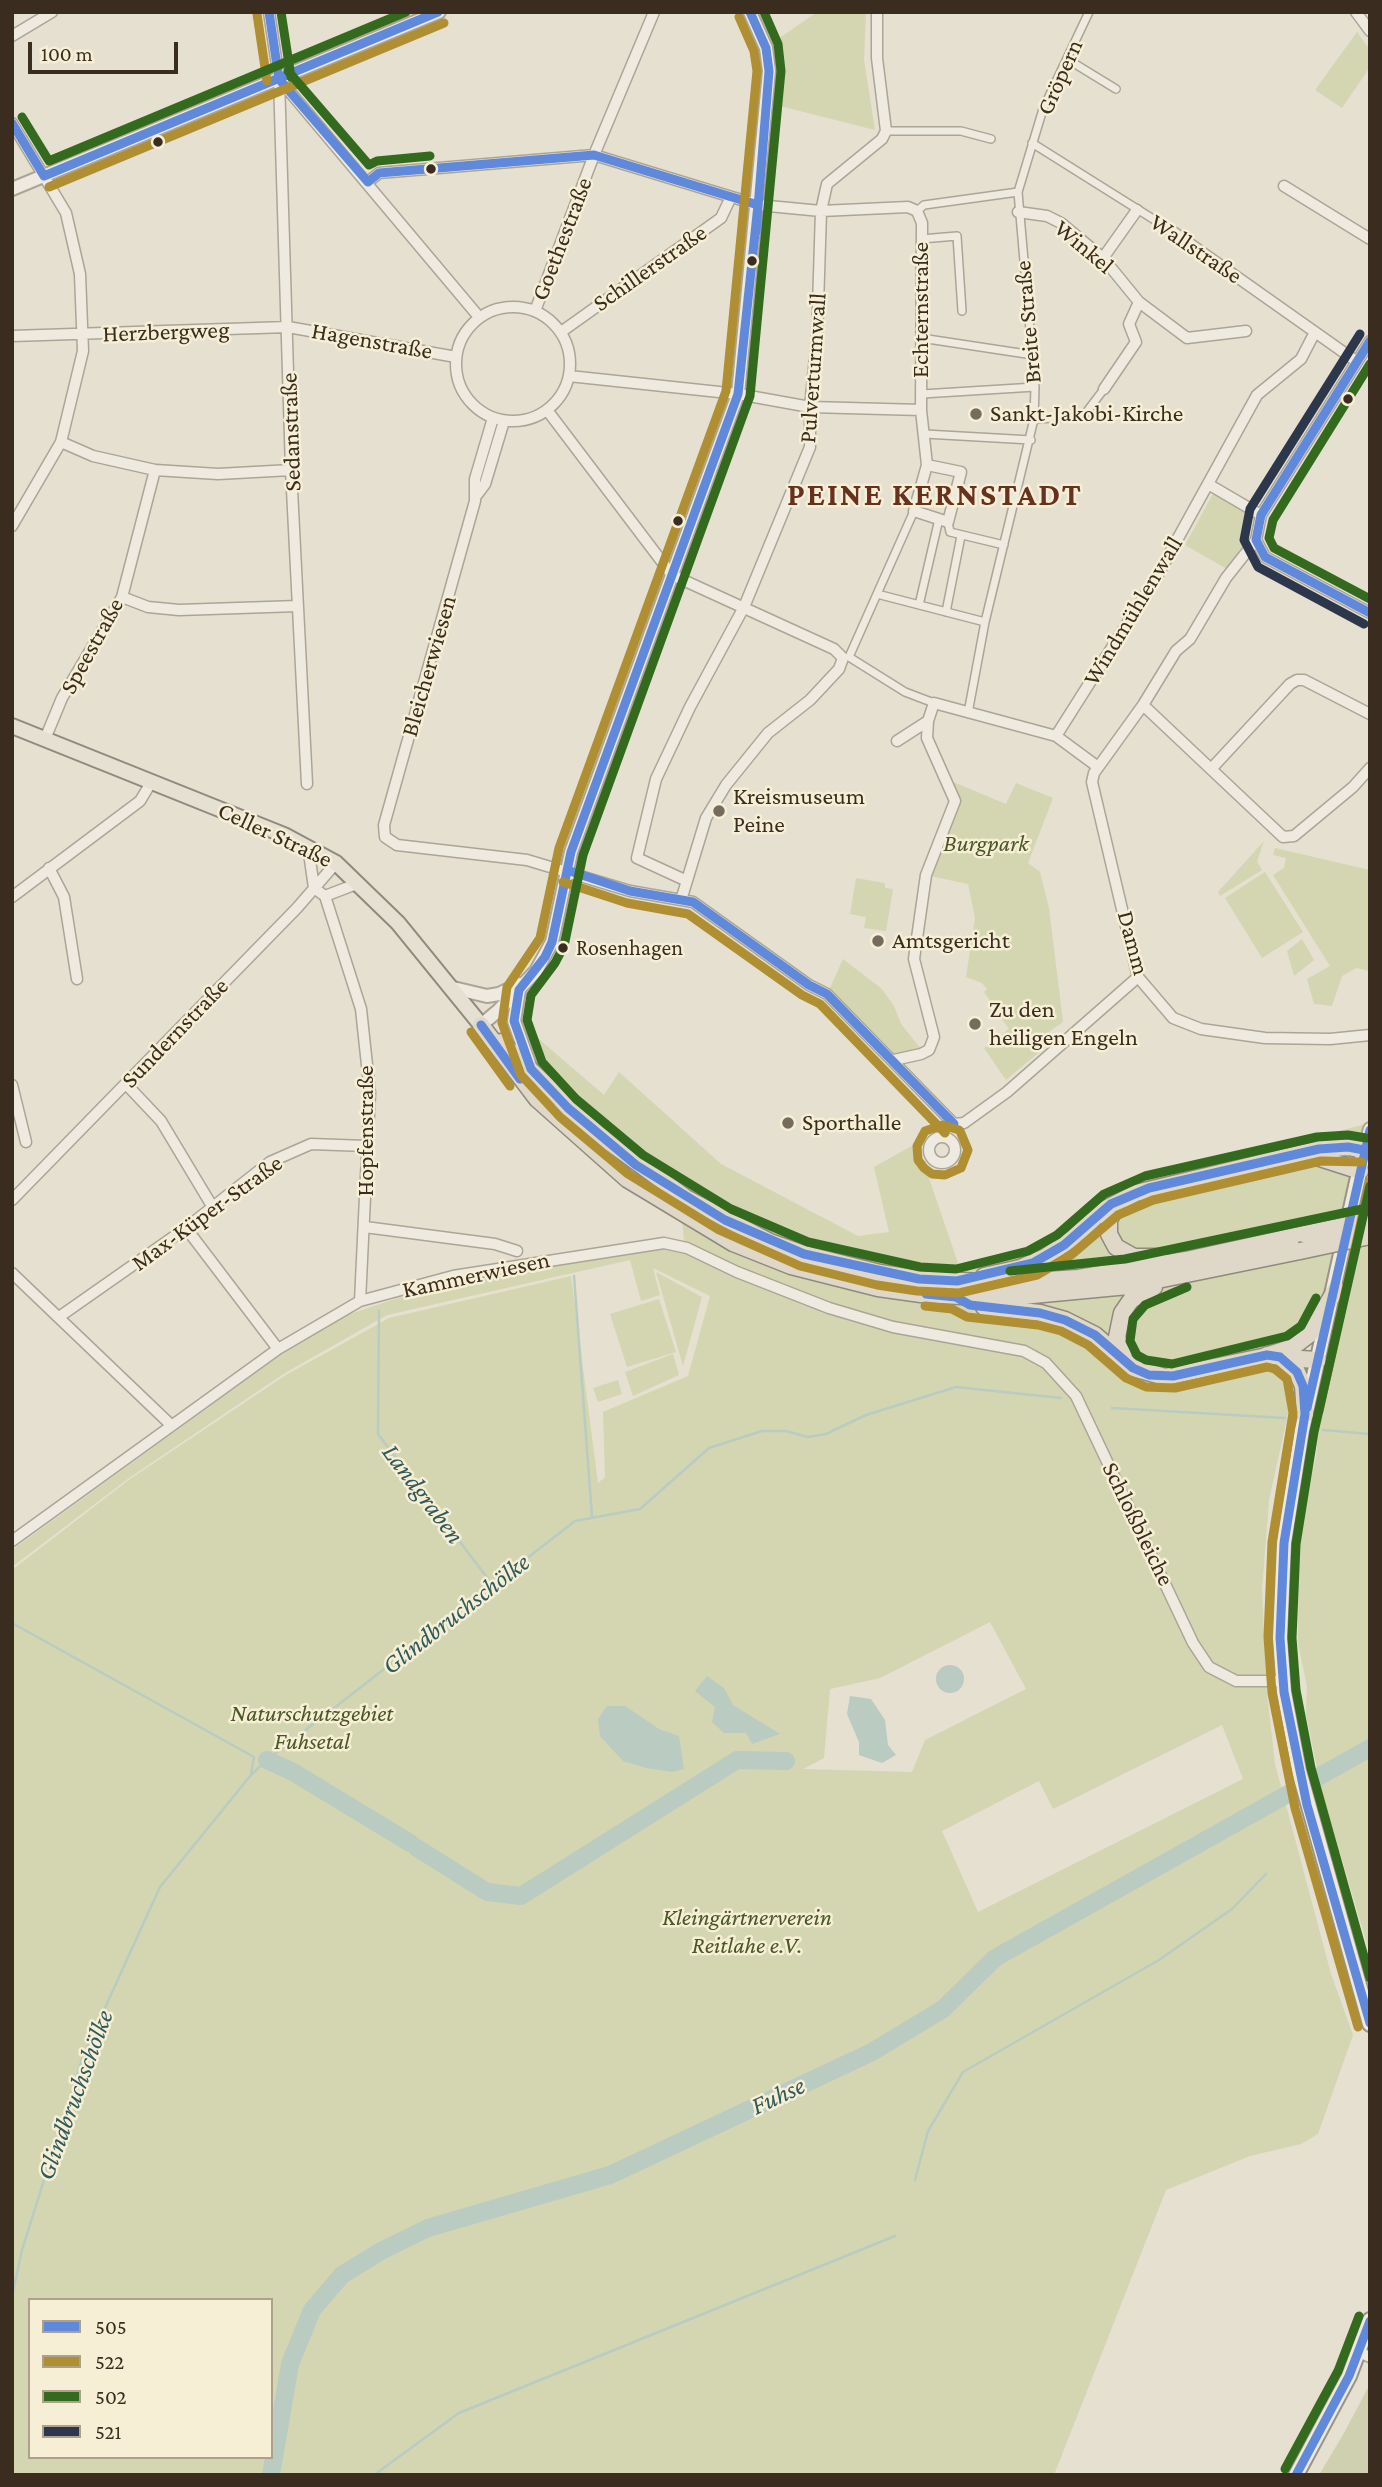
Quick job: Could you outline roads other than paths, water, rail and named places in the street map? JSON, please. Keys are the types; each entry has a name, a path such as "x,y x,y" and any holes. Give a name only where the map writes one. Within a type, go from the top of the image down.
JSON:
{"highway":[{"path":"481,1025 531,1069 568,1108 636,1165 725,1220 804,1254 880,1273 957,1289 1079,1278 1302,1242 1370,1236"},
{"path":"481,1025 508,1064 553,1115 627,1179 677,1212 733,1243 791,1266 878,1288 1057,1295 1171,1279 1370,1220"},
{"path":"957,1289 1045,1257 1064,1245 1103,1210 1149,1188 1334,1147 1364,1150"},
{"path":"1304,1153 1360,1171"},
{"path":"1124,1198 1114,1207 1109,1220 1109,1234 1116,1247 1134,1257 1172,1256 1186,1260"},
{"path":"1133,1368 1118,1344 1117,1329 1122,1313 1138,1295 1171,1279"},
{"path":"957,1289 970,1305 1040,1313 1065,1320 1095,1335 1133,1368 1149,1375 1173,1376 1280,1353 1310,1352 1318,1360"},
{"path":"1280,1353 1310,1334 1336,1289"},
{"path":"1280,1353 1301,1379 1305,1415"}],"main road":[{"name":"Celler Straße","path":"12,726 308,846 336,863 398,923 481,1025"},
{"path":"1364,1150 1336,1289 1305,1415 1284,1542 1280,1638 1283,1681 1298,1770 1370,2024"},
{"path":"1296,2475 1365,2355 1370,2320"}],"street":[{"path":"12,36 52,12"},
{"name":"Sedanstraße","path":"270,12 279,79 291,470 307,785"},
{"path":"12,189 439,12"},
{"name":"Goethestraße","path":"535,311 594,155 654,12"},
{"path":"481,1025 523,985 545,957 552,942 567,870 738,394 769,71 766,48 750,12"},
{"path":"877,12 876,47 886,131 961,131 991,139"},
{"name":"Gröpern","path":"1032,143 1043,109 1089,12"},
{"path":"1356,12 1370,31"},
{"path":"1067,59 1116,89"},
{"path":"279,79 479,317"},
{"path":"12,123 62,204 75,245 83,335 12,336"},
{"name":"Pulverturmwall","path":"687,881 637,858 656,779 690,707 744,607 801,476 810,447 821,211 827,184 883,139 886,131"},
{"name":"Breite Straße","path":"968,713 985,622 1034,419 1033,355 1018,212 1018,192 1032,143"},
{"name":"Wallstraße","path":"1032,143 1169,229 1356,360"},
{"path":"368,182 379,173 594,155 730,199 758,205 821,211 908,207 917,211 924,205 1018,192"},
{"path":"1284,186 1370,239"},
{"name":"Schillerstraße","path":"561,332 721,218 730,199"},
{"path":"1103,258 1137,210"},
{"name":"Echternstraße","path":"914,511 927,465 921,410 922,223 917,211"},
{"name":"Winkel","path":"1018,212 1047,216 1061,223 1103,258 1139,302 1187,338 1247,331"},
{"path":"921,239 957,236 962,311"},
{"path":"1034,419 1079,417 1086,414 1136,342 1129,324 1139,302"},
{"path":"507,306 535,311 561,332 569,353 569,376 561,395 547,410 527,420 504,421 493,418 469,401 461,389 456,357 463,335 479,317 507,306"},
{"name":"Herzbergweg","path":"12,526 61,442 83,351 83,335 288,327"},
{"name":"Hagenstraße","path":"288,327 456,357"},
{"name":"Windmühlenwall","path":"1056,736 1156,578 1257,395 1280,372 1301,359 1315,332"},
{"path":"921,338 1033,355"},
{"path":"1004,545 950,532 943,521 914,511 849,657 905,692 968,713 1056,736 1098,767 1143,705 1176,651 1190,639 1226,578 1256,540 1261,515 1370,341"},
{"path":"569,376 738,394 810,407 921,410"},
{"path":"922,394 1035,387"},
{"path":"547,410 671,575 834,649 843,658 839,669 810,700 768,733 726,785 706,818 682,897"},
{"name":"Bleicherwiesen","path":"493,418 475,479 476,496 384,825 385,837 397,845 527,860 567,870"},
{"name":"Bleicherwiesen","path":"476,496 485,484 504,421"},
{"path":"925,434 1031,440"},
{"path":"61,442 93,456 155,470 218,474 291,470"},
{"path":"919,605 943,521 961,472 927,465"},
{"name":"Speestraße","path":"45,739 62,698 122,597 155,470"},
{"path":"1208,484 1261,515"},
{"path":"946,612 961,536"},
{"path":"1256,540 1265,557 1370,613"},
{"path":"877,594 985,622"},
{"path":"122,597 148,607 178,610 298,606"},
{"path":"1212,768 1290,684 1297,680 1304,680 1370,714"},
{"path":"894,1060 929,1050 934,1037 914,959 926,875 955,801 927,738 928,721 934,703"},
{"path":"1143,705 1283,837 1294,835 1353,787 1370,768"},
{"path":"897,741 928,721"},
{"name":"Damm","path":"1098,767 1091,782 1138,977 1171,1015 1188,1025 1265,1038 1330,1039 1370,1035"},
{"path":"12,897 140,801 152,781"},
{"path":"308,846 314,888 325,895 359,883"},
{"name":"Sundernstraße","path":"12,1200 336,863"},
{"path":"49,868 64,897 76,979"},
{"path":"567,870 630,891 682,897 715,916 809,985 827,994 959,1124"},
{"name":"Hopfenstraße","path":"325,895 361,1009 370,1093 360,1301"},
{"path":"947,1138 959,1124 1007,1092 1138,977"},
{"path":"449,987 487,996 523,985"},
{"path":"523,985 514,1021 531,1069"},
{"path":"126,1084 161,1121 212,1206"},
{"path":"12,1085 26,1142"},
{"path":"1364,1150 1370,1129"},
{"name":"Max-Küper-Straße","path":"60,1317 186,1228 270,1163 311,1144 366,1146"},
{"name":"Kammerwiesen","path":"365,1227 495,1244 517,1251"},
{"path":"186,1228 278,1349"},
{"name":"Kammerwiesen","path":"12,1541 278,1349 360,1301 453,1276 664,1243 687,1248 737,1272 829,1308 893,1327 999,1345"},
{"path":"12,1273 171,1425"},
{"name":"Schloßbleiche","path":"999,1345 1024,1351 1046,1363 1076,1396 1193,1643 1209,1667 1236,1681 1283,1681"}],"waterway":[{"path":"574,1276 592,1516"},
{"name":"Landgraben","path":"379,1311 378,1434 492,1584"},
{"name":"Glindbruchschölke","path":"12,2296 22,2250 83,2056 160,1887 251,1775 267,1760 575,1521 640,1509 709,1448 762,1431 786,1431 808,1437 826,1434 866,1415 956,1387 1061,1398"},
{"name":"Glindbruchschölke","path":"1112,1408 1285,1418"},
{"name":"Glindbruchschölke","path":"1323,1430 1370,1434"},
{"path":"12,1623 254,1757 251,1774"},
{"name":"Fuhse","path":"271,2475 290,2364 312,2310 342,2275 381,2251 428,2228 610,2175 872,2052 943,2009 995,1958 1370,1748"},
{"path":"267,1760 293,1772 410,1843"},
{"path":"417,1848 487,1892 521,1896 737,1760 786,1761"},
{"path":"915,2180 928,2131 963,2072 1159,1960 1232,1909 1266,1874"},
{"path":"374,2475 459,2413 895,2236"}],"place":[{"name":"Sankt-Jakobi-Kirche","path":"976,414"},
{"name":"Kreismuseum Peine","path":"719,811"},
{"name":"Amtsgericht","path":"878,941"},
{"name":"Rosenhagen","path":"563,948"},
{"name":"Zu den heiligen Engeln","path":"975,1024"},
{"name":"Sporthalle","path":"788,1123"}],"district":[{"name":"PEINE KERNSTADT","path":"935,495"}],"park label":[{"name":"Burgpark","path":"986,844"},
{"name":"Naturschutzgebiet Fuhsetal","path":"312,1728"},
{"name":"Kleingärtnerverein Reitlahe e.V.","path":"747,1932"}]}
